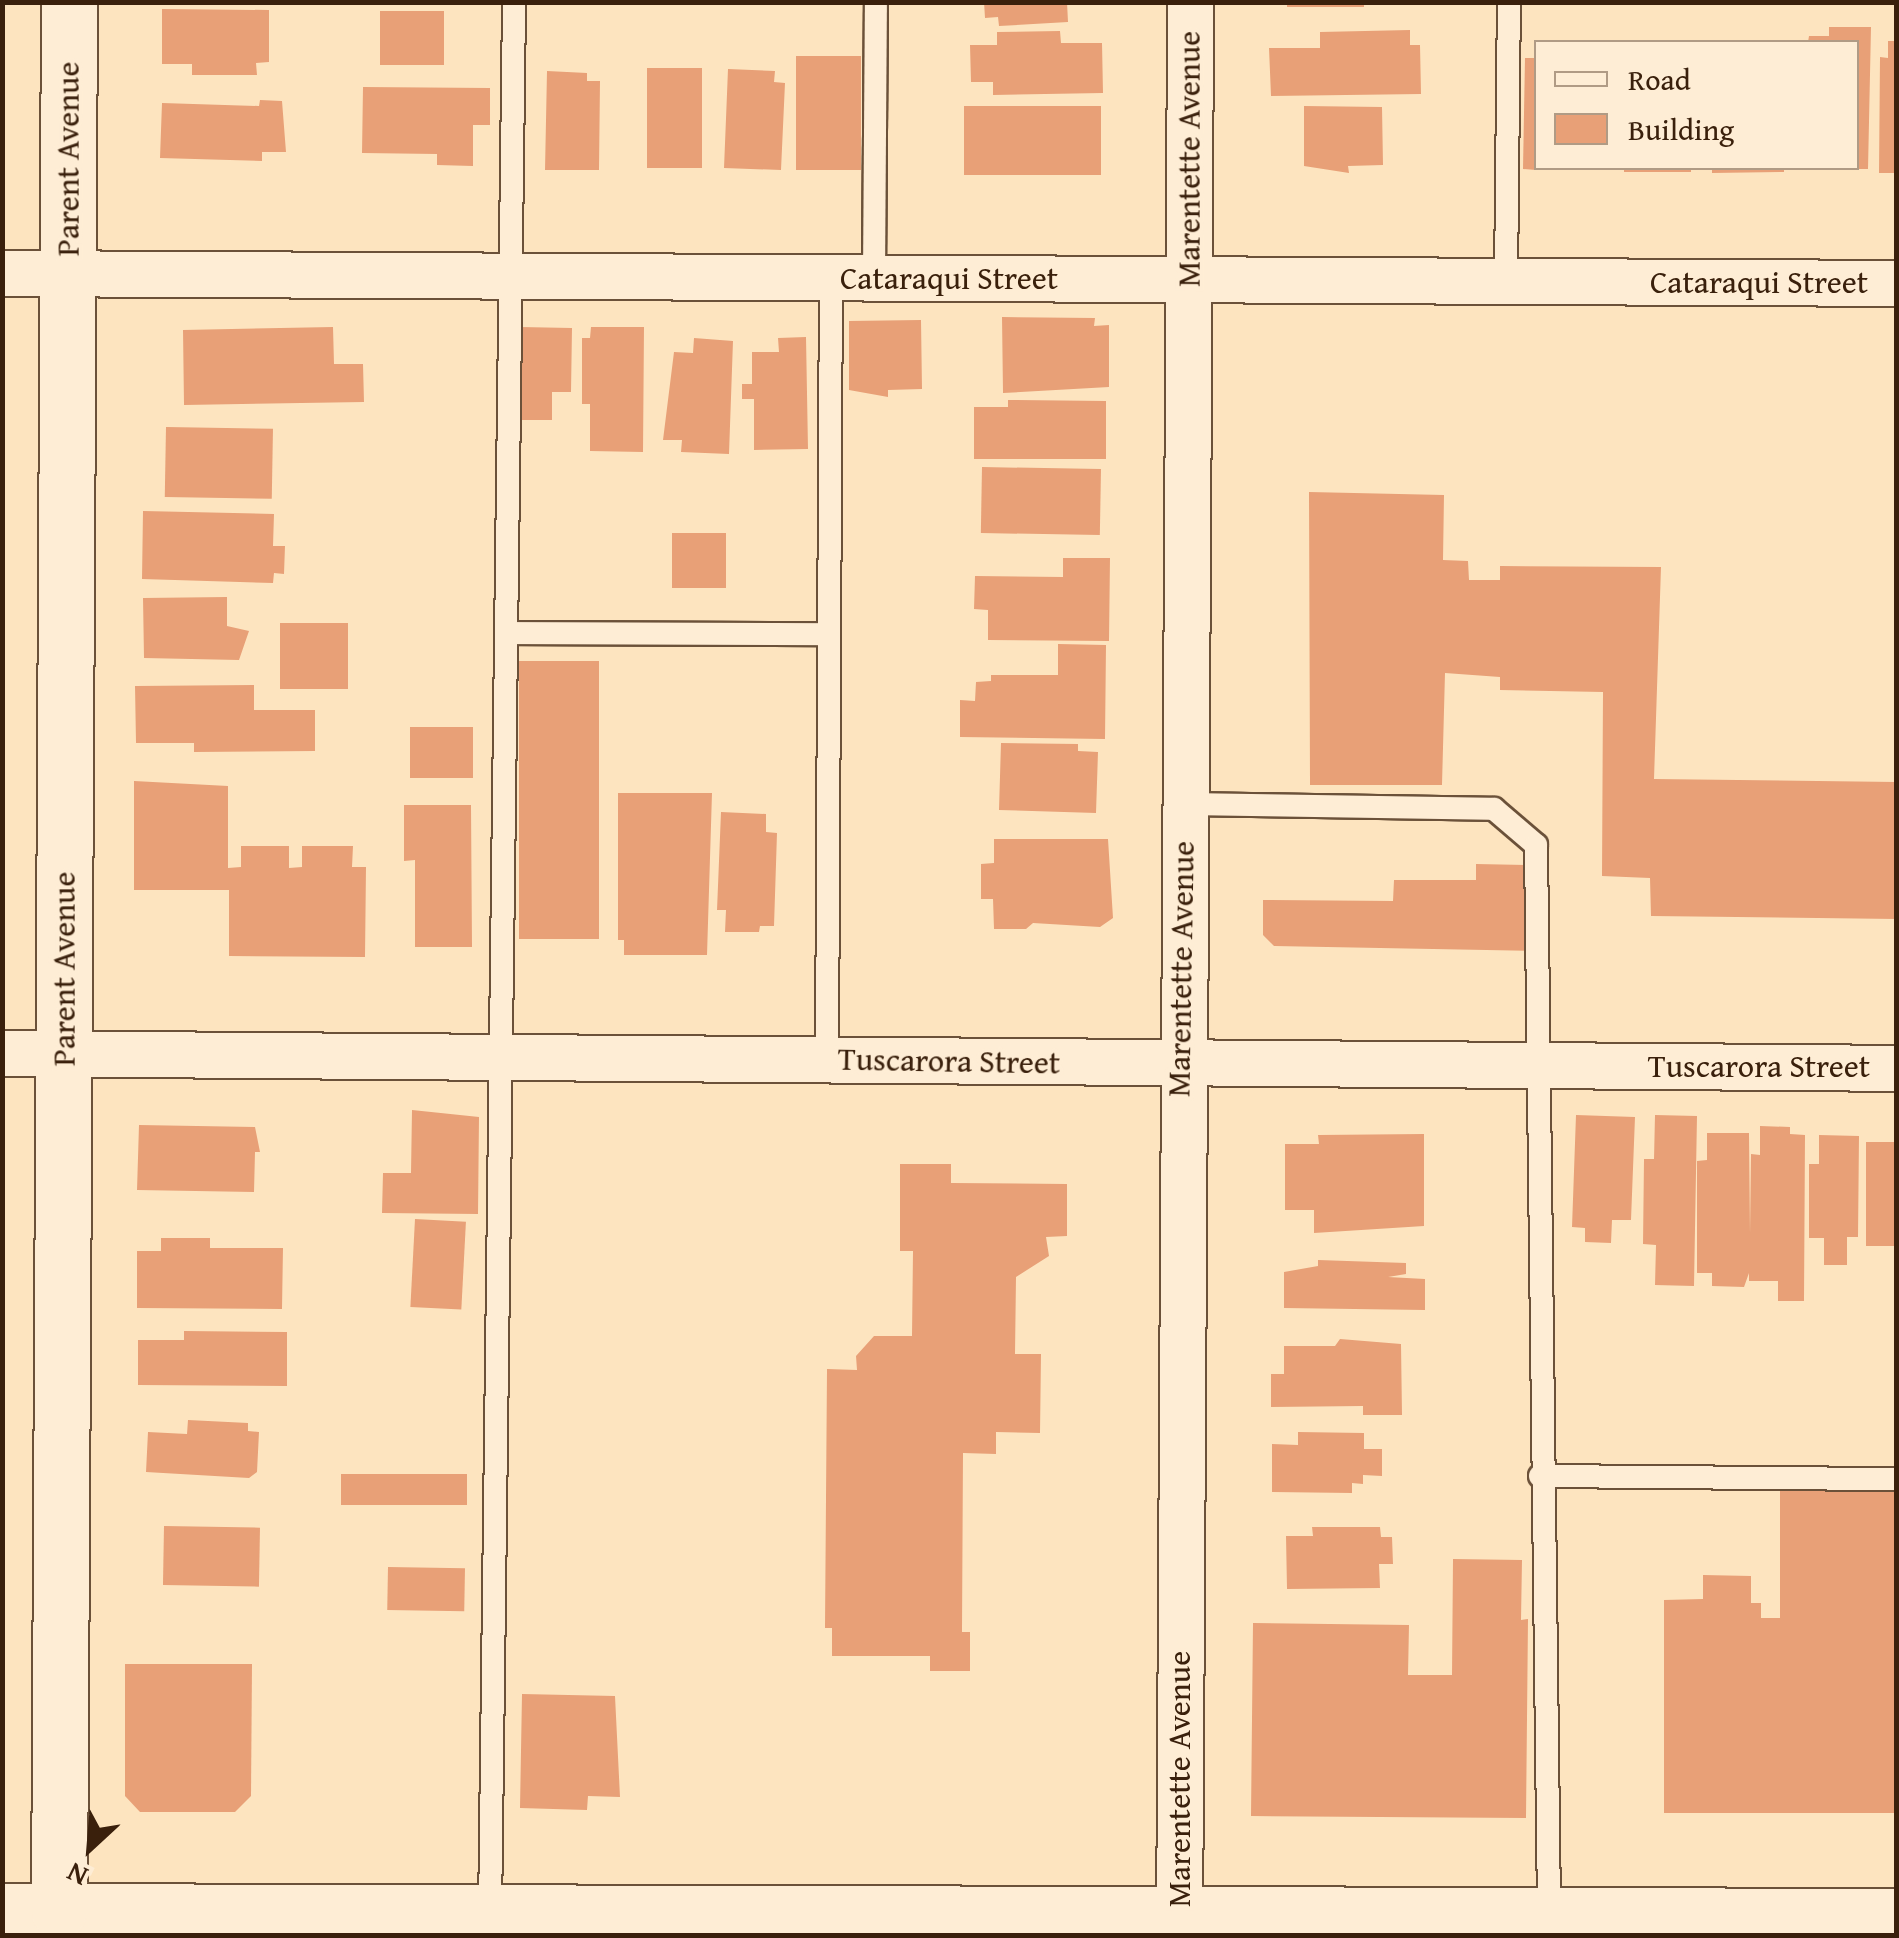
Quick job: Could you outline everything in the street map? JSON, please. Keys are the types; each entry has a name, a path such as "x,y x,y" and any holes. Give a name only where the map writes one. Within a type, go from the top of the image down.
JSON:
{"main road":[{"name":"Parent Avenue","path":"59,1923 69,2"},
{"path":"2,1910 59,1923 1179,1925 1548,1915 1602,1926 1896,1916"}],"street":[{"name":"Marentette Avenue","path":"1179,1925 1180,1062 1190,2"},
{"name":"Cataraqui Street","path":"2,273 1896,282"},
{"name":"Tuscarora Street","path":"2,1053 1896,1068"}],"lane":[{"path":"489,1924 514,2"},
{"path":"827,1060 829,634 852,277 876,2"},
{"path":"1506,281 1509,2"},
{"path":"506,633 829,634"},
{"path":"1183,804 1494,809 1536,845 1540,1476 1548,1915"},
{"path":"1540,1476 1896,1479"}],"building":[{"path":"984,2 1067,2 1068,22 999,26 998,17 985,18"},
{"path":"1287,2 1364,2 1364,7 1287,7"},
{"path":"162,9 269,10 269,62 256,63 257,75 192,75 192,64 162,64"},
{"path":"380,11 444,11 444,65 380,65"},
{"path":"1829,27 1871,27 1868,169 1859,169 1859,40 1808,40 1809,36 1829,36"},
{"path":"1410,30 1410,45 1420,45 1421,94 1271,96 1269,48 1320,48 1320,32"},
{"path":"1060,31 1061,43 1102,43 1103,93 993,95 993,82 971,82 970,45 997,45 997,32"},
{"path":"1888,41 1896,41 1896,173 1879,173 1880,57 1888,58"},
{"path":"796,56 861,56 861,170 796,170"},
{"path":"1525,58 1534,58 1534,170 1523,169"},
{"path":"647,68 702,68 702,168 647,168"},
{"path":"728,69 775,71 774,82 785,83 781,170 724,168"},
{"path":"547,71 587,73 587,81 600,81 599,170 545,170"},
{"path":"363,87 490,88 490,125 473,125 473,166 437,165 437,154 362,153"},
{"path":"260,100 282,101 286,152 262,152 262,161 160,158 162,103 259,106"},
{"path":"964,106 1101,106 1101,175 964,175"},
{"path":"1304,106 1382,107 1383,165 1348,166 1349,173 1304,166"},
{"path":"1624,170 1691,170 1691,172"},
{"path":"1712,170 1784,170 1784,172"},
{"path":"1002,317 1095,318 1094,326 1109,325 1109,387 1003,393"},
{"path":"921,320 922,389 888,390 888,397 849,390 849,321"},
{"path":"333,327 334,364 363,364 364,402 184,405 183,330"},
{"path":"520,327 572,328 571,392 552,392 552,420 519,420"},
{"path":"591,327 644,327 643,452 590,451 590,404 582,404 582,338 590,338"},
{"path":"806,337 808,449 754,450 754,399 742,399 742,384 752,384 752,352 779,352 778,338"},
{"path":"694,338 733,341 729,454 681,452 682,440 663,440 674,352 693,353"},
{"path":"1008,400 1106,401 1106,459 974,459 974,407 1008,407"},
{"path":"166,427 273,429 272,499 165,497"},
{"path":"982,467 1101,469 1100,535 981,533"},
{"path":"1309,492 1444,495 1443,560 1468,561 1469,580 1500,580 1500,566 1661,567 1654,779 1896,782 1896,919 1651,916 1650,878 1602,876 1603,692 1500,690 1500,677 1445,673 1442,785 1310,785"},
{"path":"143,511 274,514 273,546 285,546 284,574 274,573 273,583 142,579"},
{"path":"672,533 726,533 726,588 672,588"},
{"path":"1063,558 1110,558 1109,641 988,640 988,610 974,609 975,576 1063,577"},
{"path":"227,597 227,626 249,631 239,660 144,658 143,598"},
{"path":"280,623 348,623 348,689 280,689"},
{"path":"1058,644 1106,645 1105,739 960,737 960,700 975,701 976,682 991,681 991,675 1058,675"},
{"path":"519,661 599,661 599,939 519,939"},
{"path":"254,685 254,710 315,710 315,751 194,752 194,743 136,743 135,686"},
{"path":"410,727 473,727 473,778 410,778"},
{"path":"1001,743 1078,744 1078,751 1098,752 1096,813 999,810"},
{"path":"134,781 228,786 228,868 241,867 241,846 289,846 289,868 302,867 302,846 353,846 352,867 366,867 365,957 229,956 229,890 134,890"},
{"path":"618,793 712,793 707,955 624,955 624,940 618,940"},
{"path":"404,805 471,805 472,947 415,947 415,860 404,861"},
{"path":"721,812 766,814 766,832 777,833 774,926 760,926 759,932 725,932 726,910 717,910"},
{"path":"994,839 1108,839 1113,918 1100,927 1033,923 1026,929 994,929 993,899 981,899 981,864 994,863"},
{"path":"1476,864 1529,865 1533,951 1274,946 1263,935 1263,900 1393,901 1394,880 1476,880"},
{"path":"412,1110 479,1117 478,1214 382,1213 383,1173 411,1173"},
{"path":"1576,1115 1635,1117 1631,1220 1612,1220 1611,1243 1585,1242 1585,1228 1572,1227"},
{"path":"1655,1115 1697,1116 1694,1286 1655,1285 1656,1245 1643,1244 1644,1159 1654,1159"},
{"path":"139,1125 255,1127 260,1152 255,1152 254,1192 137,1190"},
{"path":"1760,1126 1790,1127 1790,1134 1805,1135 1804,1301 1778,1301 1778,1281 1749,1281 1749,1273 1744,1287 1712,1286 1712,1273 1697,1273 1697,1161 1707,1160 1707,1133 1749,1133 1750,1234 1751,1154 1760,1155"},
{"path":"1424,1134 1424,1226 1314,1233 1314,1210 1285,1210 1285,1144 1319,1144 1318,1135"},
{"path":"1819,1135 1859,1136 1858,1237 1847,1237 1847,1265 1824,1265 1824,1238 1809,1238 1809,1164 1819,1164"},
{"path":"1866,1142 1896,1142 1896,1246 1866,1246"},
{"path":"900,1164 951,1164 951,1183 1067,1184 1067,1236 1046,1237 1049,1256 1016,1277 1015,1354 1041,1354 1040,1433 996,1432 996,1454 963,1453 962,1632 970,1632 970,1671 930,1671 930,1656 832,1656 832,1628 825,1628 827,1369 857,1370 856,1356 874,1336 912,1336 913,1251 900,1251"},
{"path":"415,1219 466,1222 461,1310 410,1307"},
{"path":"161,1238 210,1238 210,1248 283,1248 282,1309 137,1308 137,1251 161,1251"},
{"path":"1318,1260 1406,1263 1406,1274 1388,1277 1425,1279 1425,1310 1284,1308 1284,1272 1318,1266"},
{"path":"184,1331 287,1332 287,1386 138,1385 138,1340 184,1340"},
{"path":"1340,1339 1401,1344 1402,1415 1363,1415 1363,1406 1271,1407 1271,1374 1284,1374 1284,1346 1335,1346"},
{"path":"188,1420 248,1423 248,1431 259,1432 257,1472 249,1478 146,1472 148,1432 187,1434"},
{"path":"1298,1432 1364,1433 1364,1449 1382,1449 1382,1476 1363,1475 1363,1484 1352,1483 1352,1493 1272,1492 1272,1444 1298,1445"},
{"path":"341,1474 467,1474 467,1505 341,1505"},
{"path":"1780,1490 1896,1490 1896,1813 1664,1813 1664,1600 1703,1599 1703,1575 1751,1576 1751,1603 1761,1603 1761,1618 1780,1618"},
{"path":"164,1526 260,1528 259,1587 163,1585"},
{"path":"1312,1527 1380,1527 1381,1537 1392,1537 1393,1564 1379,1564 1380,1588 1287,1589 1286,1536 1313,1536"},
{"path":"1453,1559 1522,1560 1521,1620 1528,1619 1526,1818 1251,1816 1253,1623 1409,1625 1408,1675 1452,1675"},
{"path":"388,1567 465,1568 464,1611 387,1610"},
{"path":"125,1664 252,1664 251,1796 235,1812 140,1812 125,1796"},
{"path":"522,1694 615,1696 620,1797 588,1796 587,1810 520,1808"}]}
